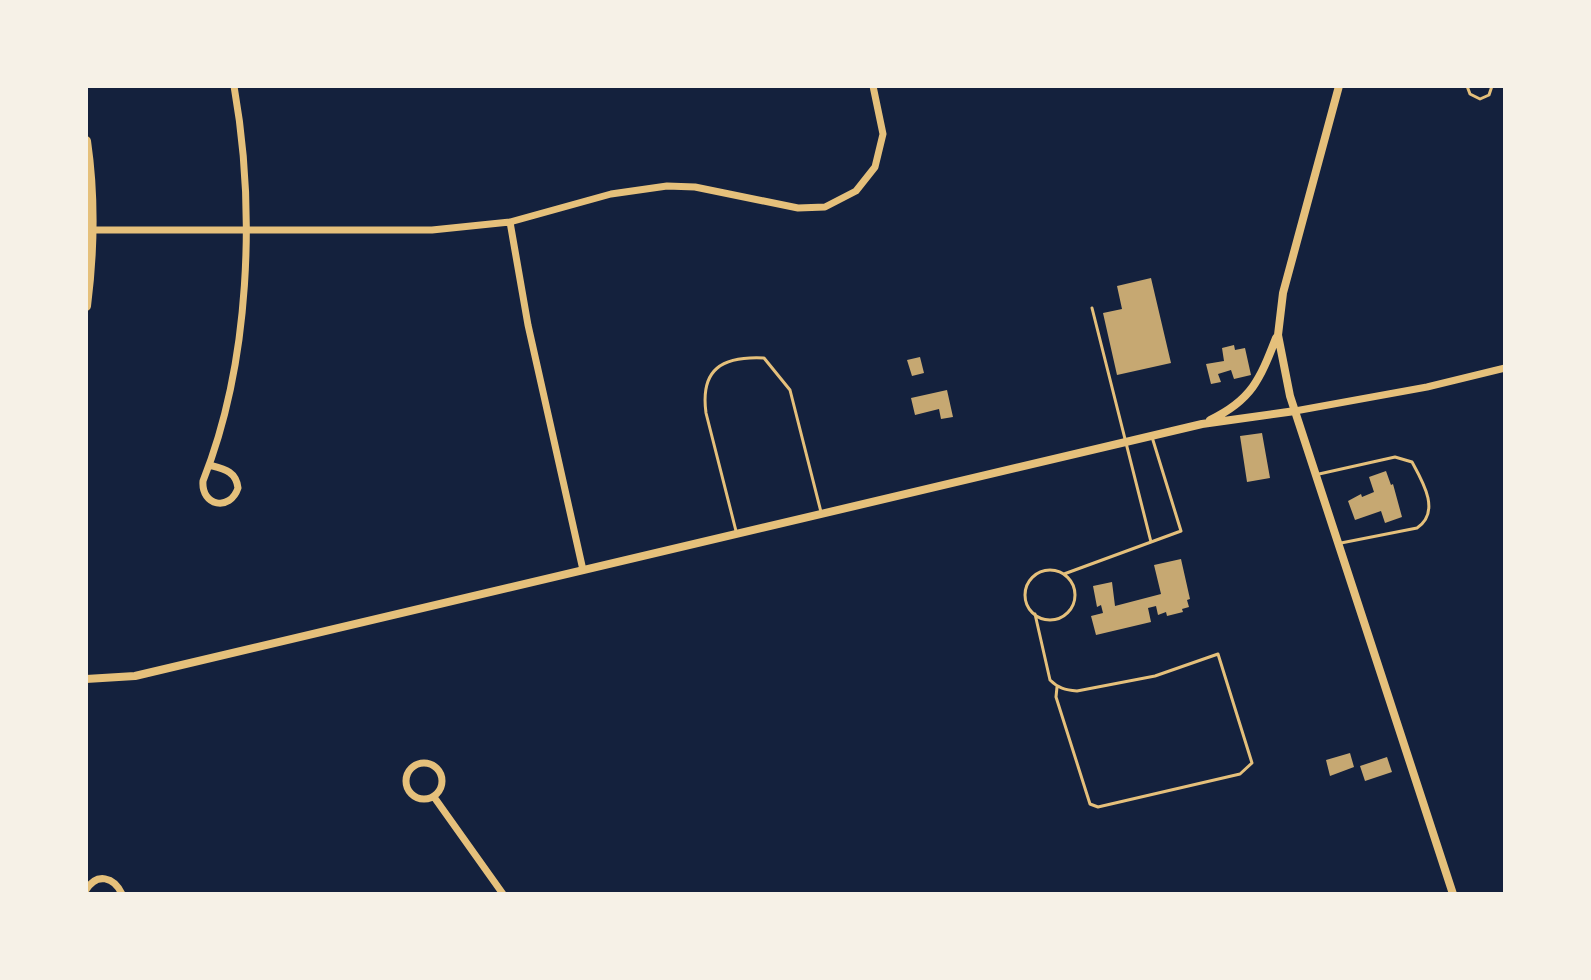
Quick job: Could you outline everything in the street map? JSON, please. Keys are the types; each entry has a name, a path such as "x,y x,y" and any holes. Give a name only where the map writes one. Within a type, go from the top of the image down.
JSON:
{"main road":[{"path":"86,141 91,187 86,306"}],"street":[{"path":"209,465 228,470 235,478 238,488 229,502 215,504 204,495 203,481 219,433 238,339 244,285 243,153 234,86"},
{"path":"89,230 432,230 510,222 611,194 667,186 695,187 798,208 825,207 843,200 867,180 875,167 881,149 881,119 873,86"},
{"path":"1339,86 1283,293 1278,335 1295,411 1453,894"},
{"path":"510,222 528,325 583,570"},
{"path":"1202,424 1226,413 1252,392 1278,335"},
{"path":"86,679 135,676 1202,424 1427,387 1505,368"},
{"path":"417,765 431,765 441,775 442,784 434,797 417,798 407,788 407,775 417,765"},
{"path":"434,797 503,894"},
{"path":"86,890 94,881 103,878 116,883 122,894"}],"lane":[{"path":"1467,86 1470,94 1480,99 1489,95 1492,86"},
{"path":"1092,308 1151,542"},
{"path":"737,534 703,394 708,376 722,363 747,357 764,358 790,390 822,514"},
{"path":"1064,574 1181,531 1152,437"},
{"path":"1315,474 1395,457 1412,462 1424,483 1430,512 1426,522 1417,528 1338,543"},
{"path":"1035,614 1042,618 1057,618 1070,609 1075,594 1070,579 1048,570 1032,577 1025,592 1026,600 1035,614 1050,680 1057,687 1077,691 1155,676 1218,654 1252,763 1240,774 1098,807 1090,804 1056,697 1057,687"}],"building":[{"path":"1151,278 1171,363 1117,375 1103,313 1122,309 1117,286"},
{"path":"1234,345 1235,350 1245,348 1251,375 1234,379 1231,370 1218,374 1221,382 1211,384 1206,364 1224,361 1222,348"},
{"path":"920,357 924,373 912,376 907,360"},
{"path":"947,390 953,417 941,419 939,409 915,415 911,398"},
{"path":"1262,433 1270,478 1247,482 1240,436"},
{"path":"1386,471 1402,517 1385,523 1381,511 1355,520 1348,501 1374,492 1369,477"},
{"path":"1181,559 1189,607 1167,616 1166,612 1158,615 1156,606 1148,608 1151,622 1096,635 1091,616 1103,613 1101,605 1097,607 1093,586 1112,582 1115,606 1161,594 1154,565"},
{"path":"1350,753 1354,767 1330,776 1326,760"},
{"path":"1387,757 1392,772 1365,781 1360,766"}]}
